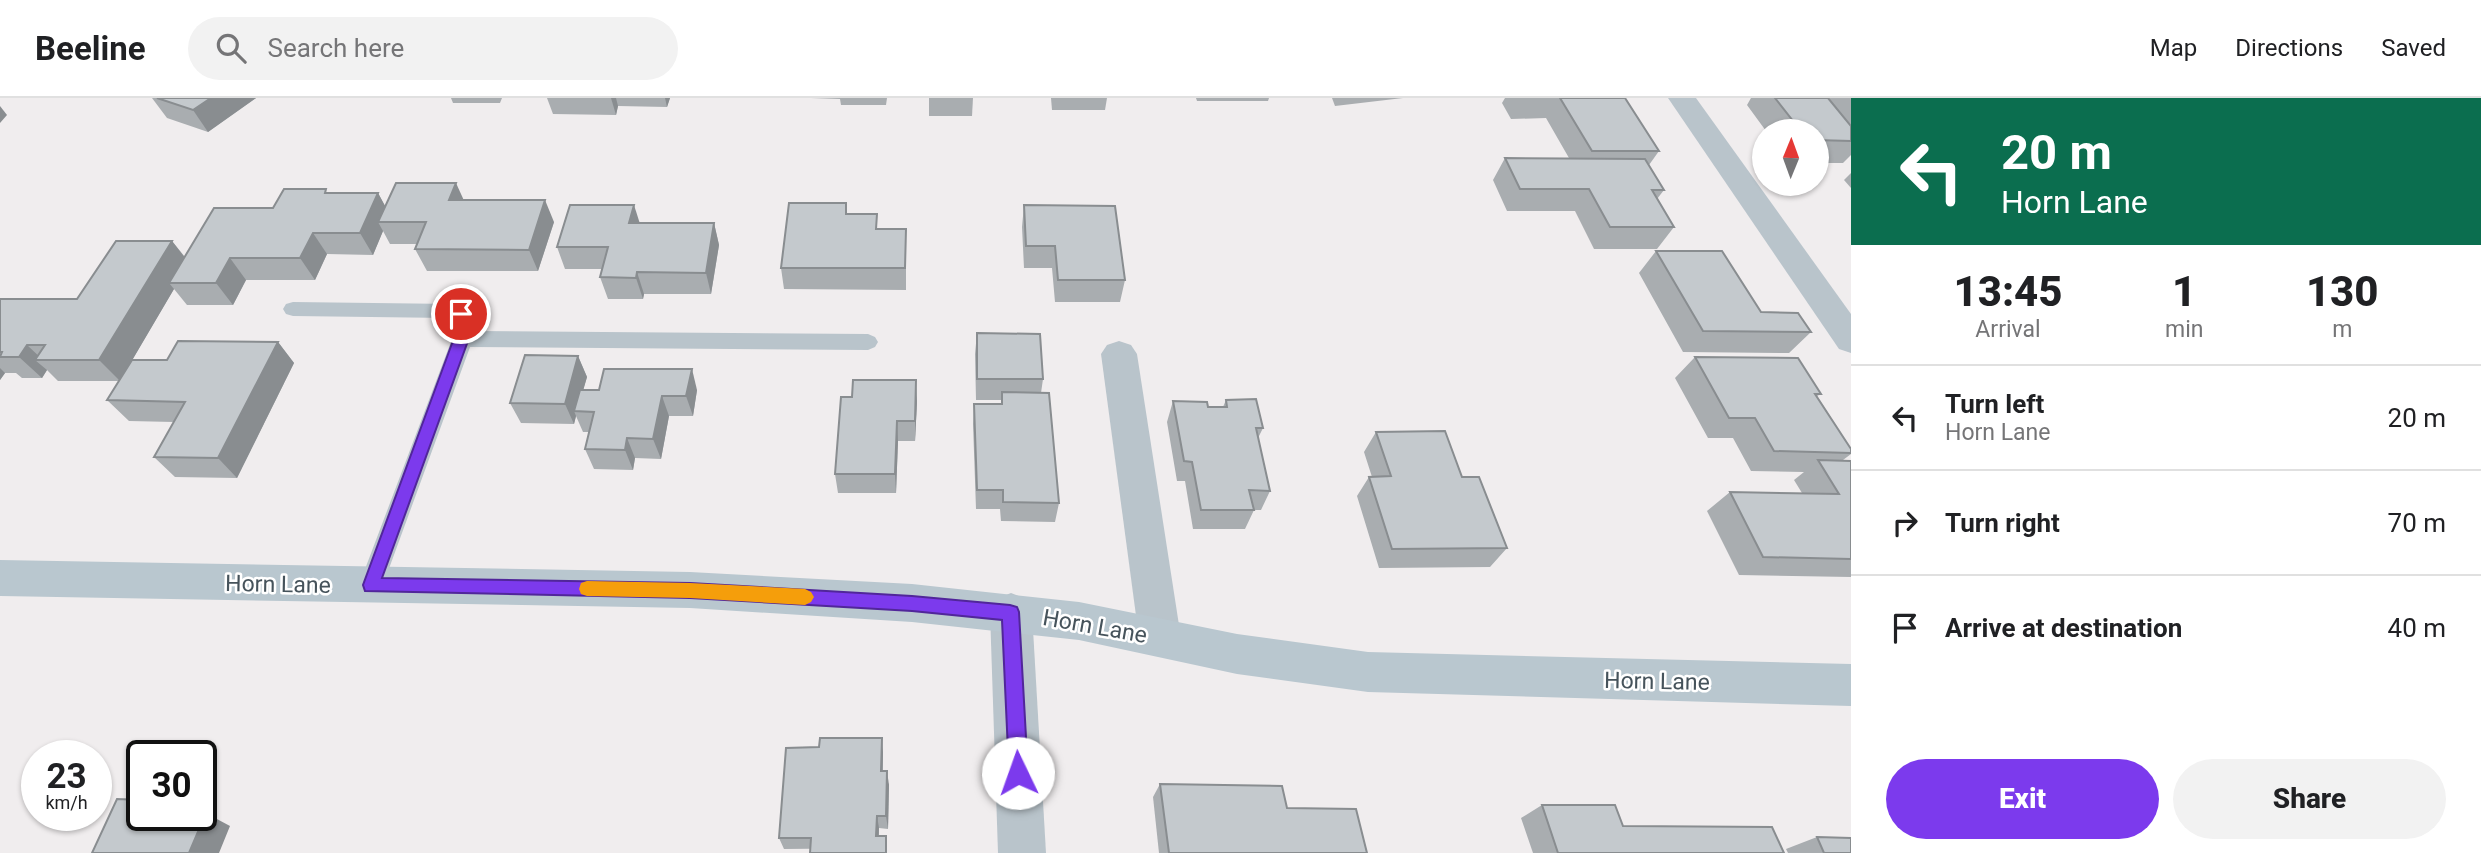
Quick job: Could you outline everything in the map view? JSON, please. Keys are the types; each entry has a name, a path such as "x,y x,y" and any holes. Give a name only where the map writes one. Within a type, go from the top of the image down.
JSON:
{"street":[{"path":"1682,98 1851,340"},
{"path":"1119,354 1160,638"},
{"name":"Horn Lane","path":"0,578 690,590 912,603 1010,612 1079,621 1237,654 1368,672 1851,685"},
{"path":"1010,612 1022,853"}],"lane":[{"path":"293,309 454,311 465,320 462,339 371,585"},
{"path":"462,339 869,342"}],"building":[{"path":"157,98 211,98 193,110"},
{"path":"1560,98 1625,98 1659,151 1592,151"},
{"path":"1775,98 1828,98 1851,126 1851,141 1829,140 1829,119 1792,119"},
{"path":"1505,158 1645,159 1664,190 1652,190 1674,227 1610,227 1589,189 1520,189"},
{"path":"396,183 456,183 449,200 545,200 529,250 415,249 426,222 378,222"},
{"path":"284,189 326,189 325,193 378,193 360,233 313,233 300,258 230,258 216,283 169,283 214,208 273,208"},
{"path":"789,203 846,203 846,214 877,214 876,229 906,229 905,268 781,268"},
{"path":"570,205 634,205 629,223 714,223 706,273 637,272 636,278 600,277 608,247 557,247"},
{"path":"1024,205 1115,206 1125,280 1058,280 1055,246 1026,246"},
{"path":"116,241 172,241 99,360 35,360 45,345 27,345 19,357 0,357 0,299 77,299"},
{"path":"1656,251 1722,251 1761,312 1798,313 1811,332 1703,331"},
{"path":"977,333 1040,334 1043,379 977,379"},
{"path":"178,341 278,342 218,458 154,457 185,402 107,400 132,360 167,360"},
{"path":"525,355 578,356 565,404 510,403"},
{"path":"1695,357 1798,358 1821,394 1815,394 1851,453 1774,451 1755,418 1729,418"},
{"path":"604,369 692,369 686,396 662,396 653,439 627,438 625,450 585,449 594,412 574,411 580,390 599,390"},
{"path":"853,380 916,380 915,421 897,421 895,474 835,474 841,397 852,397"},
{"path":"1002,392 1049,393 1059,503 1003,502 1003,490 977,490 974,404 1002,404"},
{"path":"1256,399 1263,428 1256,428 1270,491 1249,490 1254,510 1201,510 1192,462 1184,461 1173,401 1207,402 1208,407 1227,407 1226,400"},
{"path":"1445,431 1462,477 1479,477 1507,548 1392,549 1369,477 1391,476 1376,432"},
{"path":"1818,460 1851,461 1851,559 1763,557 1730,492 1839,494"},
{"path":"820,738 882,738 881,771 887,771 886,816 877,816 876,836 886,836 886,853 810,853 811,838 779,838 786,748 819,747"},
{"path":"1160,784 1282,786 1287,808 1356,809 1367,853 1169,853"},
{"path":"117,799 126,799 126,831 198,831 189,853 92,853 102,831 112,831 112,810"},
{"path":"1542,805 1615,805 1623,826 1772,827 1784,853 1558,853"},
{"path":"1817,837 1851,838 1851,853 1824,853"}],"slow traffic":[{"path":"587,589 690,590 805,597"}],"route":[{"path":"461,314 466,327 371,585 690,590 912,603 1010,612 1018,773"}]}
